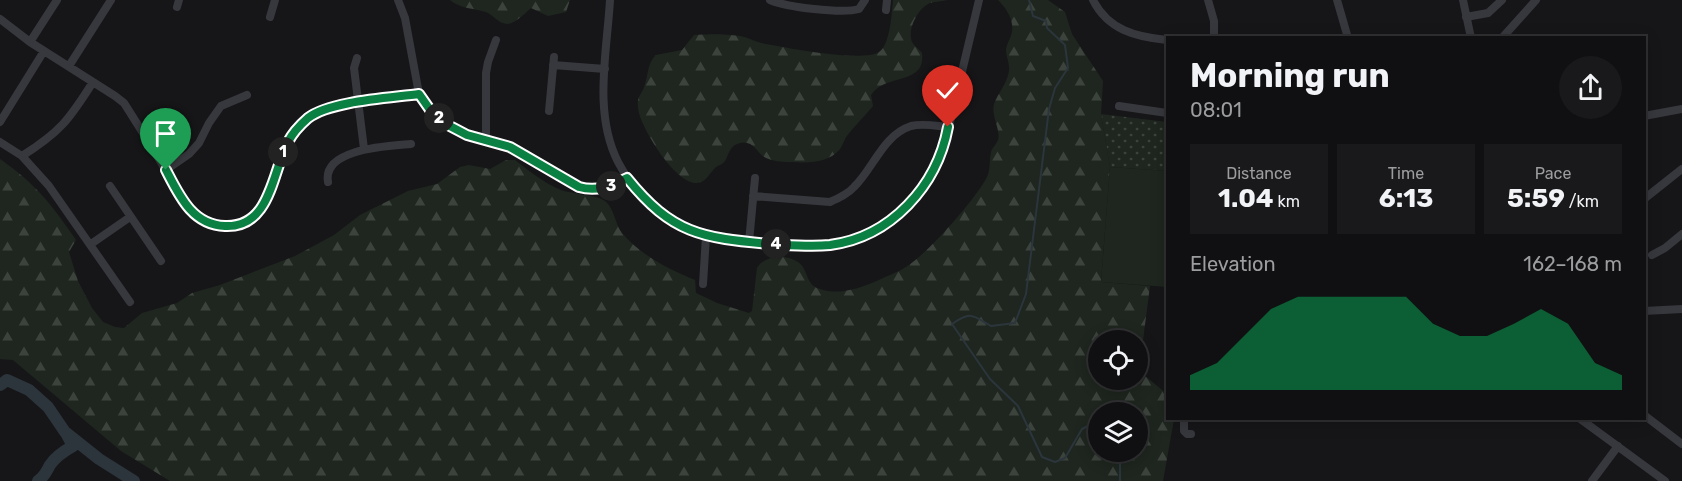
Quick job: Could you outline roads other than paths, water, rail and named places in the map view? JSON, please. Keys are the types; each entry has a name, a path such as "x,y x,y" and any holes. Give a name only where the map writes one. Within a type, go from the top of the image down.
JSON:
{"street":[{"path":"30,42 57,0"},
{"path":"69,66 111,0"},
{"path":"270,17 276,0"},
{"path":"399,0 405,18 419,94 433,114 467,135 518,150 571,183 588,189 609,187 627,178"},
{"path":"610,0 605,69 605,122 617,160 627,178 646,202 690,230 706,236 796,246 824,245 855,238 872,231 908,206 926,184 937,166 979,0"},
{"path":"770,0 786,6 848,11 859,9 865,0"},
{"path":"886,10 887,0"},
{"path":"1093,0 1109,22 1128,33 1166,40"},
{"path":"1208,0 1214,21 1214,36"},
{"path":"1337,0 1347,36"},
{"path":"1463,0 1471,36"},
{"path":"1466,17 1488,13 1502,0"},
{"path":"1504,36 1536,0"},
{"path":"2,25 116,96 124,104 186,206 198,217 213,225 237,226 247,222 264,204 286,144 301,123 321,110 419,94"},
{"path":"486,140 486,73 496,40"},
{"path":"0,122 44,51"},
{"path":"357,58 354,68 364,149"},
{"path":"549,111 553,61 605,69"},
{"path":"22,156 62,127 74,113 93,82"},
{"path":"166,170 189,154 199,143 221,106 248,95"},
{"path":"1119,106 1166,113"},
{"path":"1646,116 1682,110"},
{"path":"753,196 830,202 854,188 887,143 899,132 910,126 922,124 948,127"},
{"path":"0,142 22,156 49,186 130,302"},
{"path":"328,182 332,167 352,152 411,144"},
{"path":"1646,197 1682,169"},
{"path":"749,242 755,178"},
{"path":"110,186 161,261"},
{"path":"90,244 130,217"},
{"path":"1652,255 1682,234"},
{"path":"703,284 706,236"},
{"path":"1646,311 1682,309"},
{"path":"1646,417 1682,444"},
{"path":"1184,420 1184,431 1191,434"},
{"path":"1582,420 1665,481"},
{"path":"1593,480 1618,446"}],"waterway":[{"path":"1029,0 1033,16 1046,21 1047,28 1065,45 1068,68 1055,88 1049,109 1026,294 1015,323 991,326 975,317 968,316 952,324 990,379 1018,406 1042,457 1055,462 1065,458 1082,429 1088,426"},
{"path":"0,385 7,380 29,390 48,407 65,432 99,459 134,481"},
{"path":"38,481 55,459 73,446 66,433"},
{"path":"1120,462 1120,481"}]}
